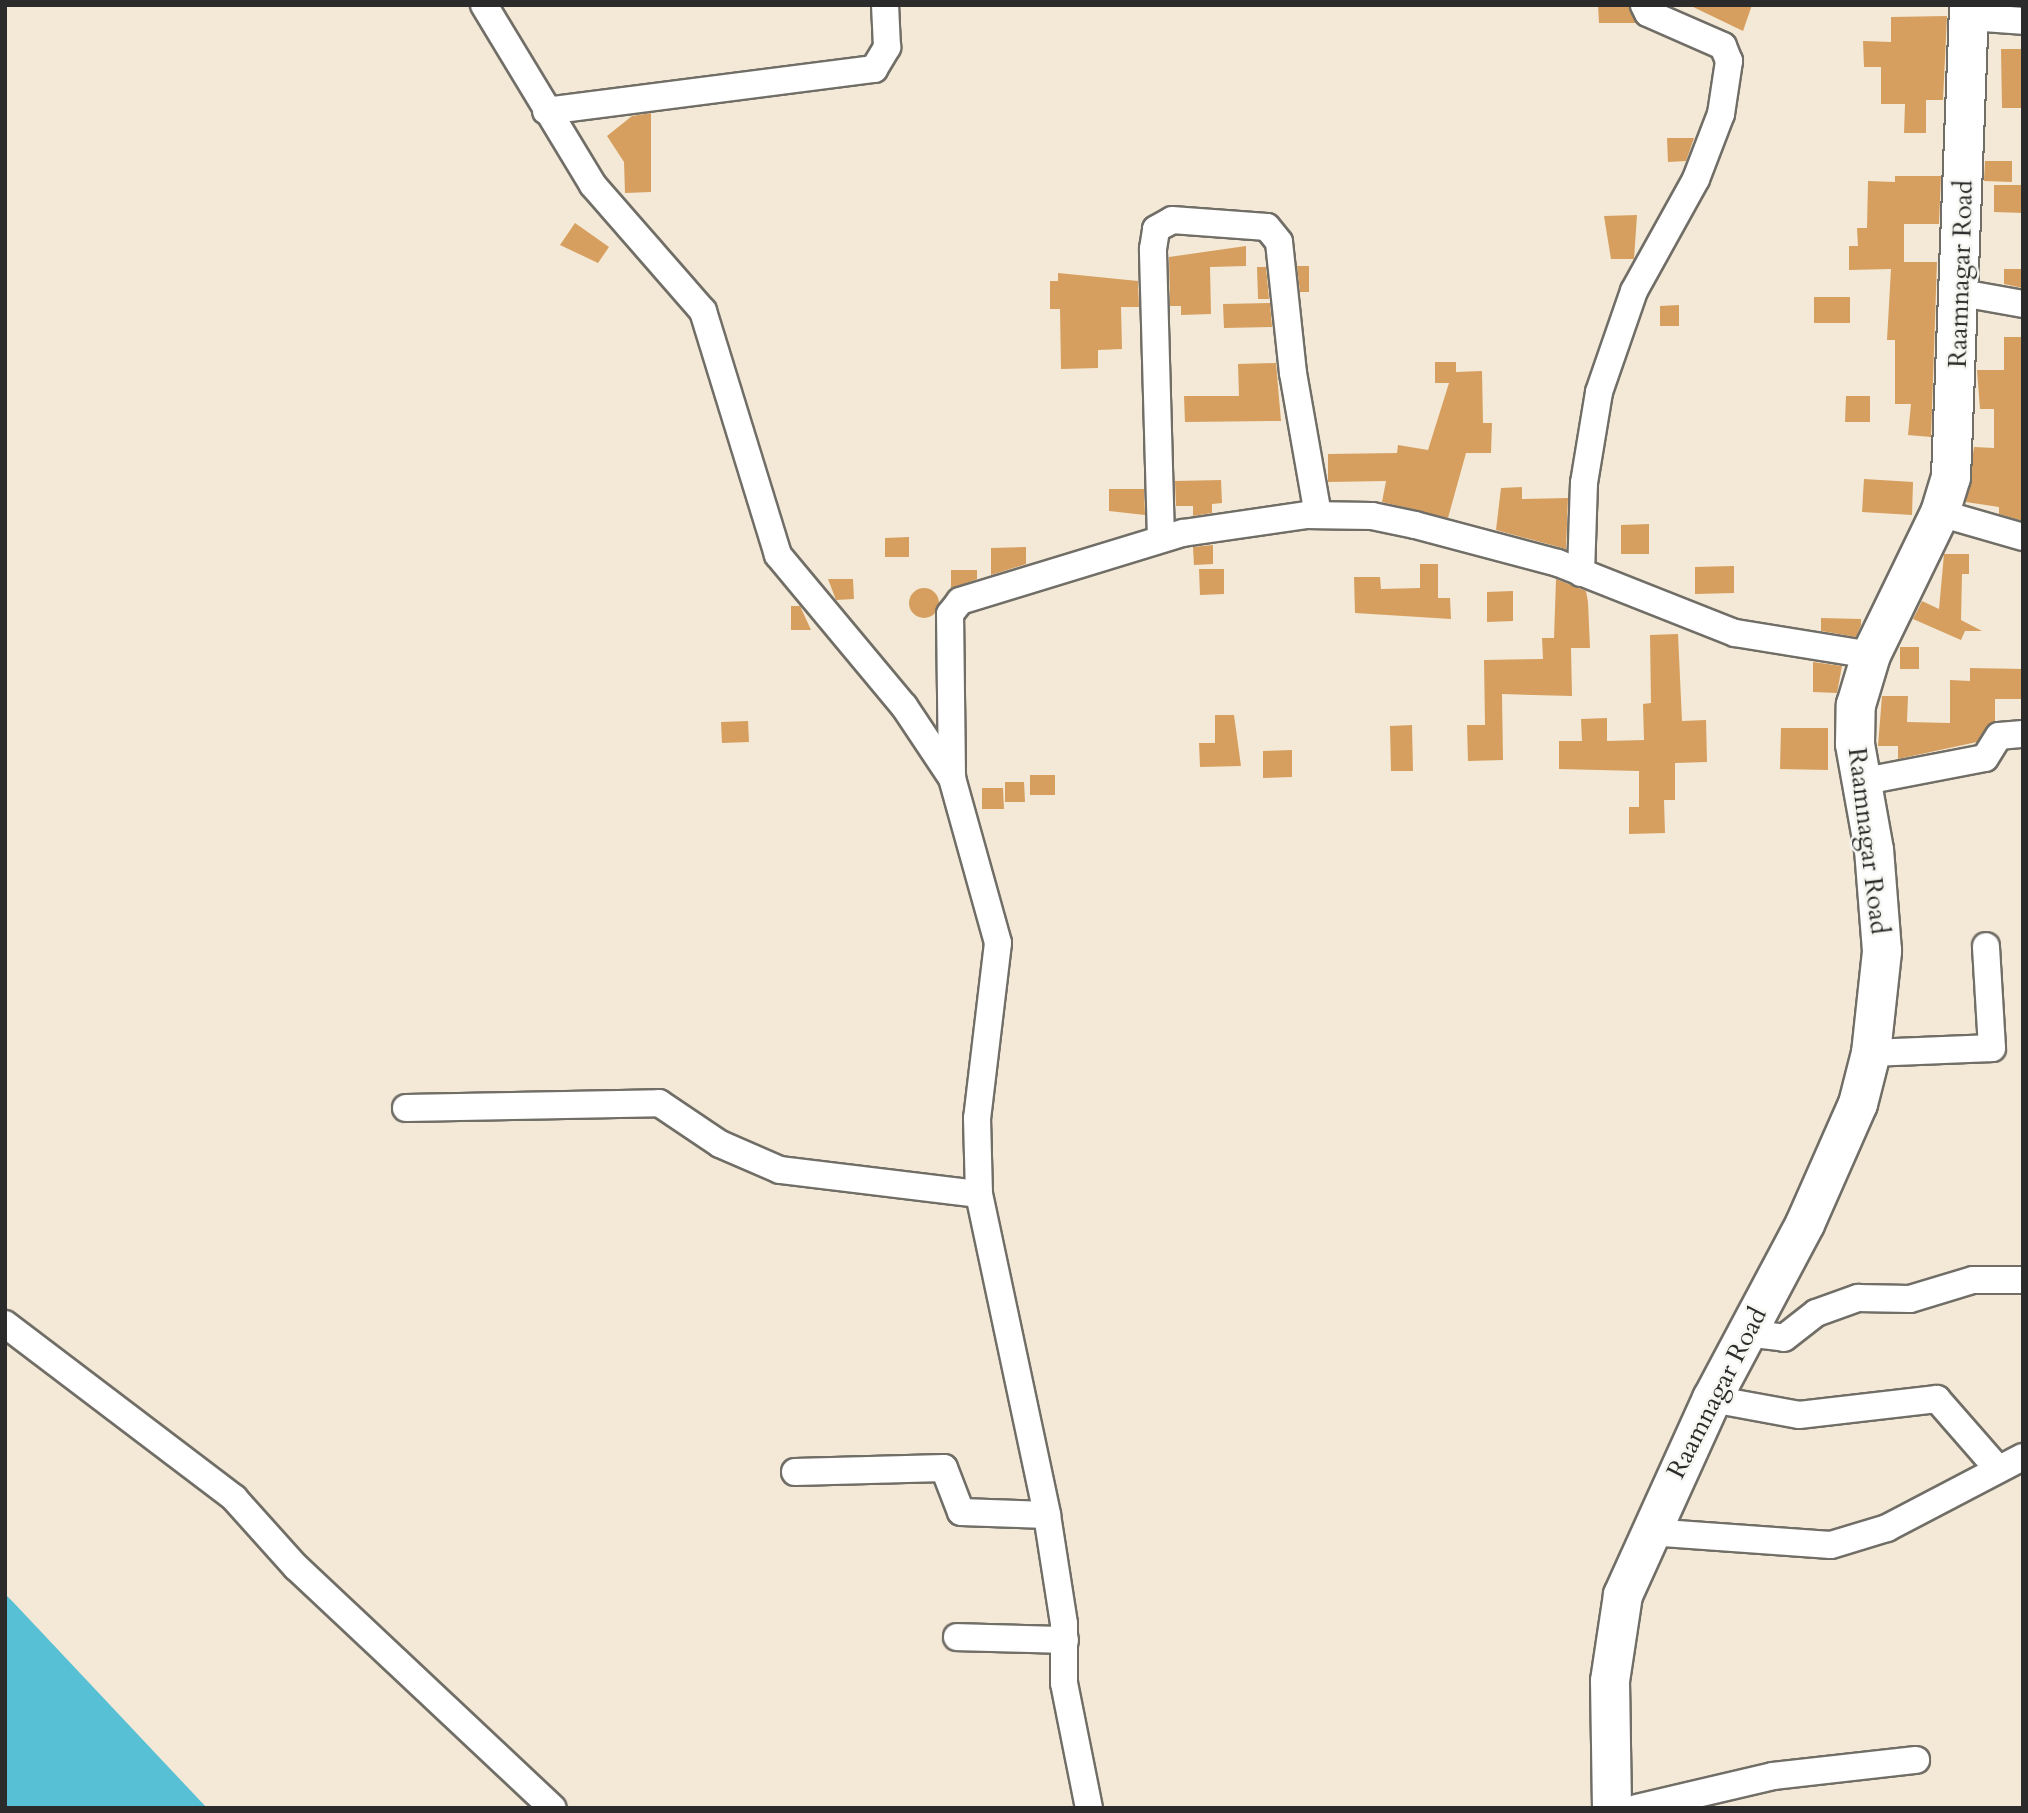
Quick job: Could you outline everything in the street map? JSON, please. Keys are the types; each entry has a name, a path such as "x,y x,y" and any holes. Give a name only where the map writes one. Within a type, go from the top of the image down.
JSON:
{"highway":[{"name":"Raamnagar Road","path":"1612,1808 1613,1637 1649,1532 1712,1399 1828,1174 1858,1104 1871,1053 1882,951 1874,850 1860,782 1856,705 1871,655 1940,513 1956,442 1969,11"}],"street":[{"path":"484,5 593,185 704,312 778,555 904,706 952,778"},
{"path":"546,111 874,69 887,47 885,5"},
{"path":"1581,573 1584,483 1599,392 1634,291 1696,179 1721,114 1729,61 1723,46 1648,13 1644,5"},
{"path":"1969,11 2023,21"},
{"path":"1161,539 1153,249 1156,229 1172,220 1267,228 1279,242 1293,373 1318,515"},
{"path":"1962,293 2023,304"},
{"path":"1940,513 2023,537"},
{"path":"1089,1808 1064,1683 1065,1640 1048,1515 979,1194 977,1118 998,943 952,778 950,614 960,601 1161,539 1318,515 1415,525 1581,573 1735,633 1871,655"},
{"path":"1860,782 1985,758 1999,736 2023,734"},
{"path":"1871,1053 1992,1048 1986,946"},
{"path":"406,1108 659,1103 720,1144 780,1170 979,1194"},
{"path":"1746,1333 1784,1338 1836,1303 1910,1299 1973,1280 2023,1280"},
{"path":"5,1324 234,1498 296,1567 553,1808"},
{"path":"1712,1399 1799,1415 1937,1399 1998,1469"},
{"path":"1649,1532 1831,1545 1887,1528 2023,1457"},
{"path":"795,1472 944,1468 961,1512 1048,1515"},
{"path":"957,1637 1065,1640"},
{"path":"1637,1808 1773,1776 1916,1760"}],"water":[{"path":"5,1594 14,1603 207,1808 5,1808"}],"building":[{"path":"1598,5 1628,5 1636,23 1599,23"},
{"path":"1689,5 1752,5 1743,31"},
{"path":"1947,16 1943,100 1926,100 1926,133 1904,133 1905,104 1881,104 1881,67 1864,67 1863,41 1891,42 1891,17"},
{"path":"2001,49 2023,49 2023,108 2002,108"},
{"path":"651,113 651,192 625,193 624,162 607,136 632,116"},
{"path":"1667,138 1694,138 1686,161 1668,162"},
{"path":"1985,161 2012,161 2012,182 1984,181"},
{"path":"1895,176 1941,176 1939,224 1904,224 1904,262 1937,262 1931,437 1908,435 1911,404 1895,404 1895,340 1887,340 1891,269 1849,270 1849,246 1858,246 1857,228 1867,228 1868,181 1895,182"},
{"path":"1994,185 2023,185 2023,213 1994,212"},
{"path":"1637,215 1634,259 1611,259 1604,216"},
{"path":"575,223 609,247 598,263 560,245"},
{"path":"1246,246 1246,266 1210,267 1211,314 1181,315 1181,306 1170,306 1169,257"},
{"path":"1297,266 1309,266 1309,292 1300,292"},
{"path":"1257,267 1266,267 1269,299 1258,299"},
{"path":"2004,269 2023,269 2023,288 2004,284"},
{"path":"1058,273 1138,281 1139,307 1121,307 1122,349 1098,350 1098,368 1061,369 1060,309 1050,309 1050,281 1058,281"},
{"path":"1814,297 1850,297 1850,323 1814,323"},
{"path":"1270,303 1272,327 1224,328 1223,304"},
{"path":"1679,305 1679,326 1660,326 1660,306"},
{"path":"2004,337 2023,337 2023,521 1999,514 1999,507 1966,502 1974,447 1994,448 1994,409 1980,409 1977,370 2004,370"},
{"path":"1435,362 1456,362 1456,372 1482,371 1483,423 1492,423 1491,453 1466,453 1448,518 1382,502 1386,481 1328,482 1328,454 1397,453 1398,445 1428,450 1449,383 1435,383"},
{"path":"1276,363 1281,421 1185,422 1184,396 1239,396 1238,364"},
{"path":"1846,396 1870,396 1870,422 1845,422"},
{"path":"1864,479 1913,482 1912,515 1862,512"},
{"path":"1221,480 1222,503 1212,504 1212,513 1193,516 1193,506 1176,506 1175,481"},
{"path":"1522,487 1522,499 1568,498 1566,549 1496,530 1501,488"},
{"path":"1109,489 1144,489 1145,515 1109,511"},
{"path":"1649,524 1649,554 1621,554 1621,525"},
{"path":"909,537 909,557 885,557 885,538"},
{"path":"1213,545 1213,564 1194,565 1193,547"},
{"path":"1026,547 1026,564 991,575 991,548"},
{"path":"1944,554 1969,554 1969,574 1962,574 1961,620 1982,631 1965,631 1961,640 1913,619 1922,601 1939,609"},
{"path":"1420,564 1438,564 1438,598 1450,598 1451,619 1355,613 1354,577 1380,577 1381,589 1420,588"},
{"path":"1734,566 1734,593 1695,594 1695,567"},
{"path":"1199,569 1224,569 1224,594 1200,595"},
{"path":"951,570 977,570 977,579 951,589"},
{"path":"828,579 853,579 854,599 836,600"},
{"path":"1556,579 1586,591 1588,602 1590,648 1571,648 1572,696 1502,694 1503,760 1468,761 1467,725 1485,725 1484,660 1543,659 1542,638 1554,638"},
{"path":"924,588 930,589 938,597 938,609 930,617 924,618 918,617 910,609 909,603 910,597 918,589"},
{"path":"1513,591 1513,621 1487,622 1487,592"},
{"path":"791,606 800,606 811,630 791,630"},
{"path":"1821,618 1861,619 1861,625 1856,637 1821,631"},
{"path":"1678,634 1682,721 1706,720 1707,762 1675,763 1675,800 1664,800 1665,833 1629,834 1629,807 1639,807 1639,771 1559,769 1559,741 1582,741 1581,719 1607,718 1607,741 1644,740 1643,704 1651,703 1650,635"},
{"path":"1900,647 1919,647 1919,669 1900,669"},
{"path":"1813,662 1842,666 1837,693 1813,692"},
{"path":"1970,668 2023,669 2023,699 1995,699 1995,721 1977,742 1898,759 1898,746 1878,746 1882,696 1908,696 1907,722 1950,723 1950,680 1970,681"},
{"path":"1215,715 1234,715 1241,766 1200,767 1199,743 1215,743"},
{"path":"748,721 749,742 722,743 721,722"},
{"path":"1412,725 1413,771 1391,771 1390,726"},
{"path":"1781,728 1828,728 1828,770 1780,769"},
{"path":"1292,750 1292,777 1263,778 1263,751"},
{"path":"1030,775 1055,775 1055,795 1030,795"},
{"path":"1005,782 1024,782 1025,802 1005,802"},
{"path":"982,788 1003,788 1004,809 982,809"}]}
